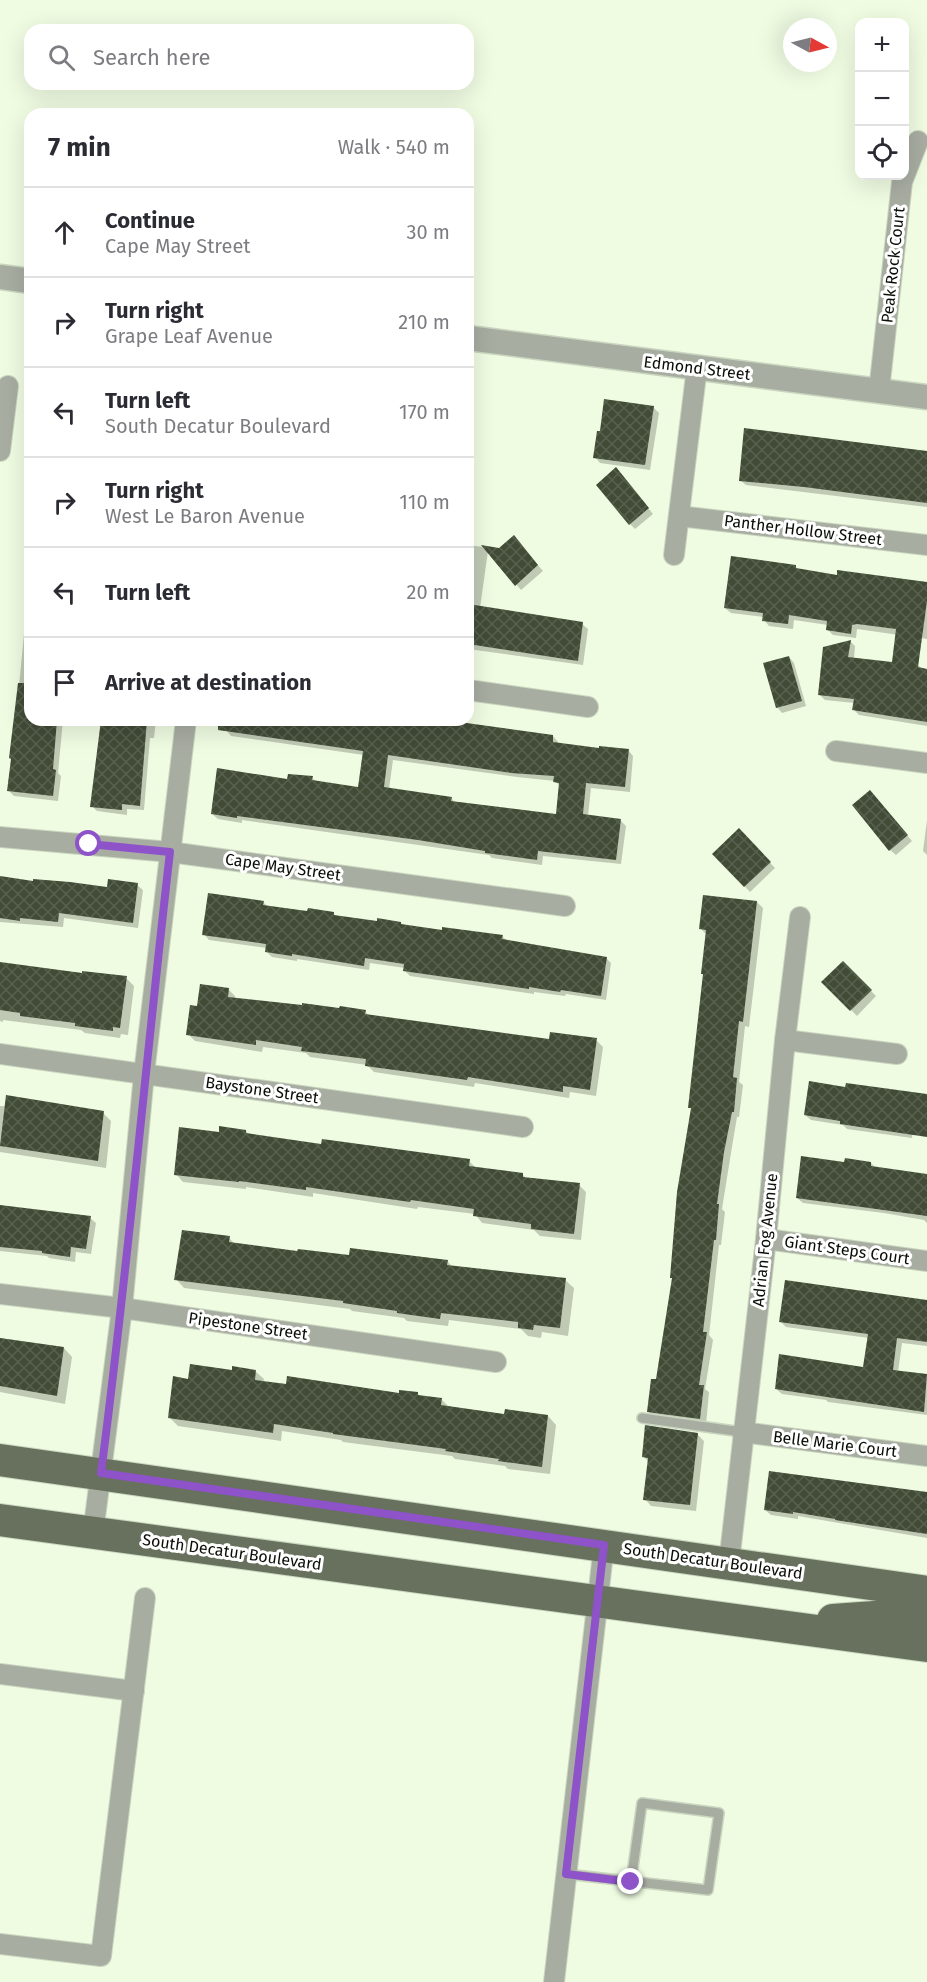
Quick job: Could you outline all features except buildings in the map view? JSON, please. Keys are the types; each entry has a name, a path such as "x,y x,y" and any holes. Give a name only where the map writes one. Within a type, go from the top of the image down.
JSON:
{"main road":[{"name":"South Decatur Boulevard","path":"0,1460 927,1592"},
{"name":"South Decatur Boulevard","path":"0,1520 927,1646"},
{"path":"772,1624 903,1615 927,1618"}],"street":[{"name":"Peak Rock Court","path":"879,391 902,182 918,141"},
{"path":"0,277 24,280"},
{"name":"Edmond Street","path":"474,339 927,397"},
{"path":"674,555 697,367"},
{"path":"0,451 8,386"},
{"name":"Panther Hollow Street","path":"679,516 927,545"},
{"path":"474,691 588,707"},
{"path":"93,1533 122,1308 144,1074 185,726"},
{"path":"836,751 927,763"},
{"name":"Cape May Street","path":"0,837 170,852 565,906"},
{"name":"Adrian Fog Avenue","path":"729,1563 800,917"},
{"path":"785,1040 897,1054"},
{"name":"Baystone Street","path":"0,1054 523,1127"},
{"name":"Giant Steps Court","path":"766,1239 927,1261"},
{"name":"Pipestone Street","path":"0,1294 122,1308 496,1362"},
{"name":"Belle Marie Court","path":"742,1432 927,1456"},
{"path":"554,1982 604,1545"},
{"path":"0,1944 101,1956 145,1598"},
{"path":"0,1674 134,1691"}],"lane":[{"path":"642,1418 742,1432"},
{"path":"566,1874 631,1882 708,1890 719,1813 642,1803 631,1882"}],"route":[{"path":"89,844 170,852 144,1074 122,1308 101,1473 604,1545 566,1874 631,1882"}]}
